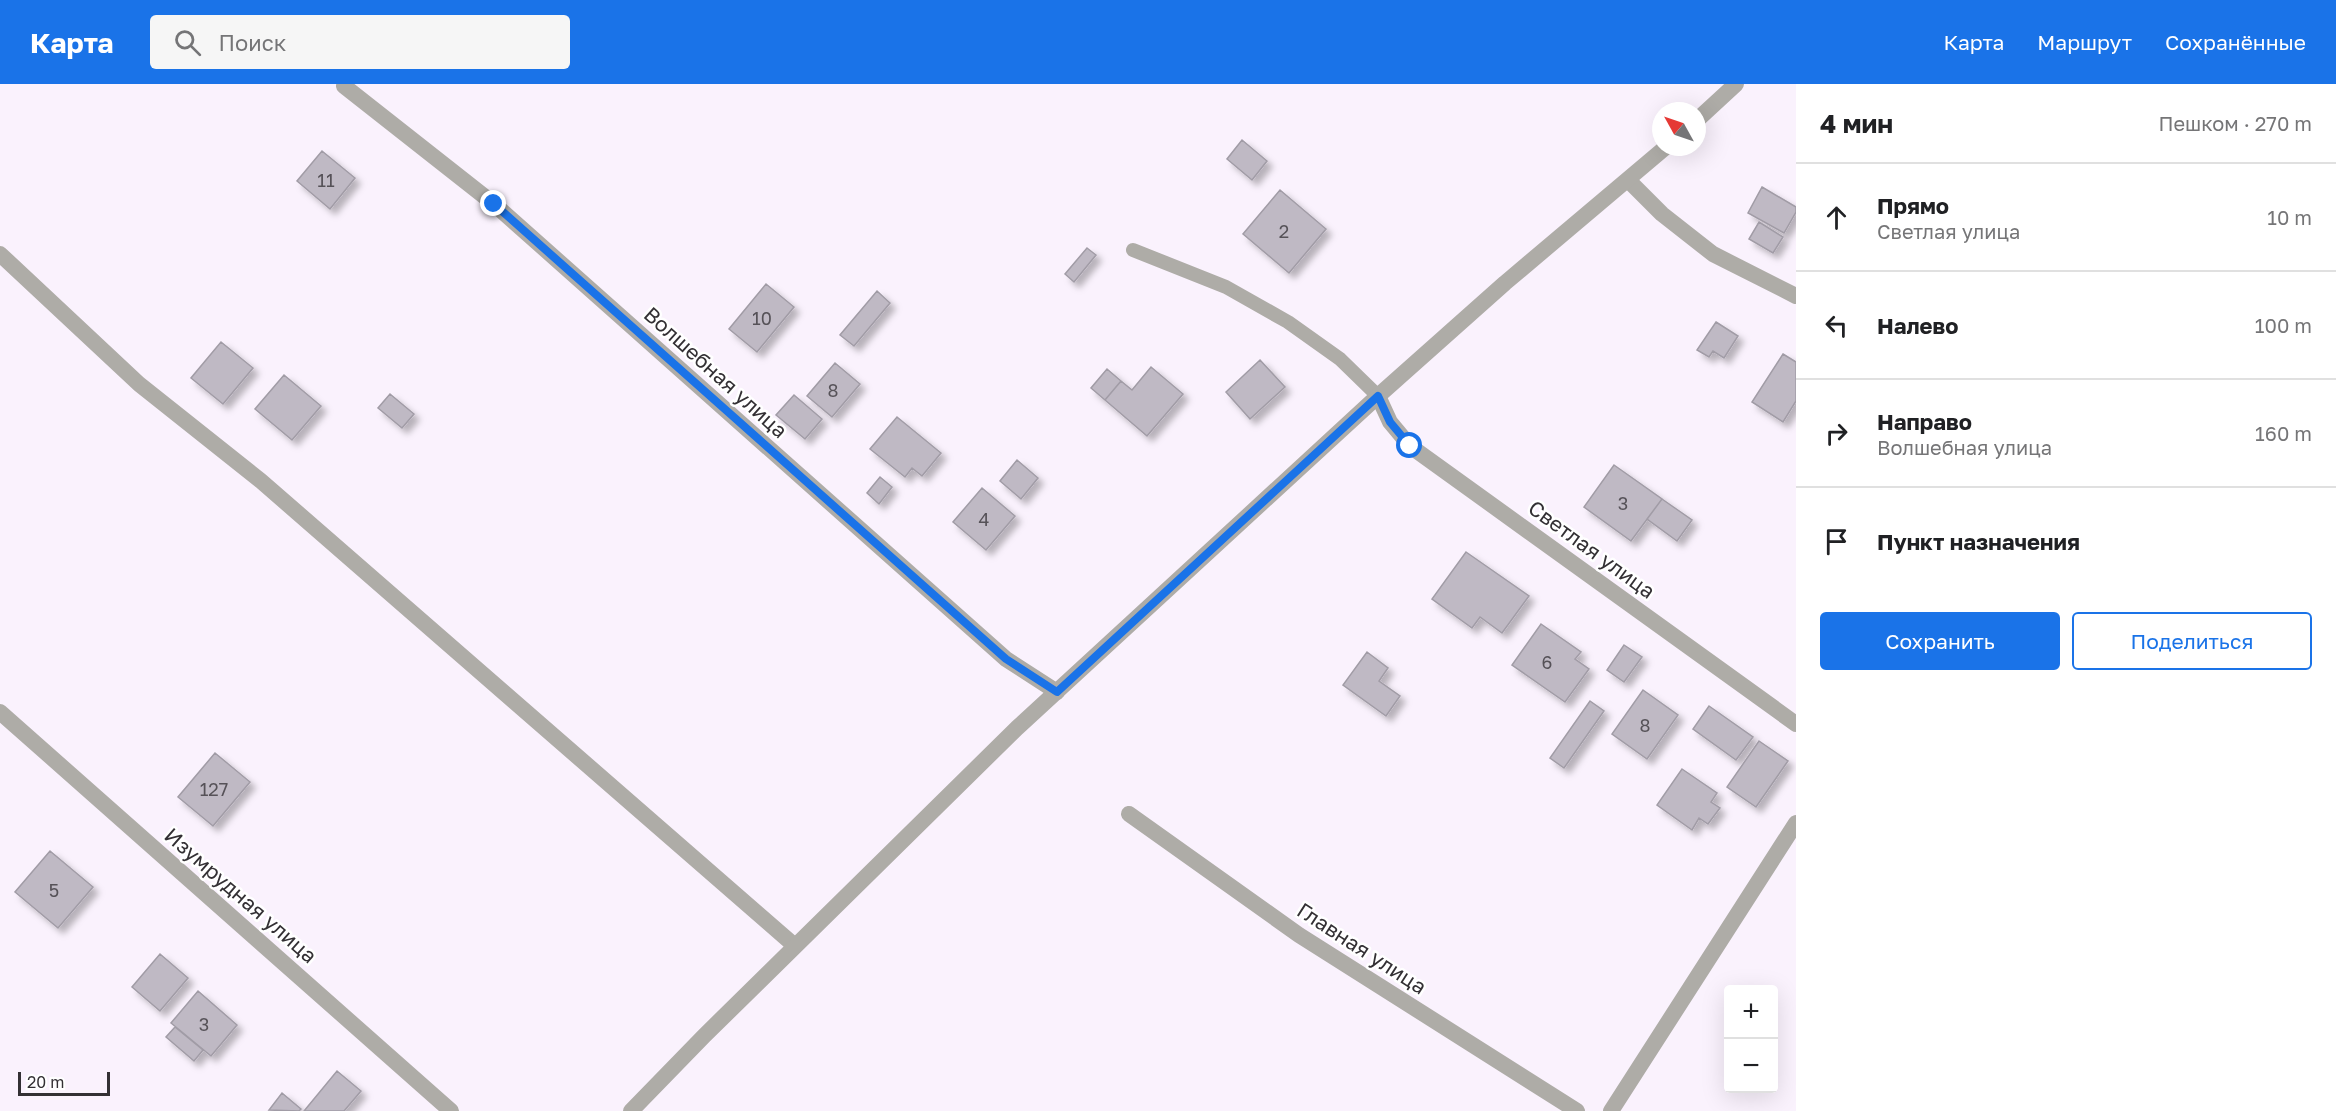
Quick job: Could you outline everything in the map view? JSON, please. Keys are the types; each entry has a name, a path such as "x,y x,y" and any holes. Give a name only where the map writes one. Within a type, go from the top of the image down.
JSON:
{"street":[{"path":"1706,112 1736,84"},
{"name":"Волшебная улица","path":"344,86 494,204 1006,659 1057,692"},
{"path":"632,1111 704,1036 979,764 1378,396 1505,283 1656,156"},
{"path":"1628,180 1662,214 1713,254 1796,297"},
{"path":"0,254 139,384 261,481 795,946"},
{"name":"Светлая улица","path":"1378,396 1390,422 1410,446 1796,723"},
{"name":"Изумрудная улица","path":"0,712 451,1111"},
{"name":"Главная улица","path":"1129,814 1299,935 1576,1111"},
{"path":"1611,1111 1796,823"}],"lane":[{"path":"1133,250 1226,287 1288,322 1340,359 1378,396"}],"building":[{"path":"1242,140 1267,161 1252,180 1227,159"},
{"path":"322,151 355,178 330,209 297,181"},
{"path":"1762,187 1796,207 1796,212 1784,233 1748,213"},
{"path":"1280,190 1326,229 1289,273 1243,234"},
{"path":"1759,222 1783,237 1773,253 1749,239"},
{"path":"1087,248 1096,255 1074,282 1065,274"},
{"path":"766,284 794,307 757,352 729,329"},
{"path":"877,291 890,303 854,346 840,335"},
{"path":"1716,322 1738,336 1724,358 1713,351 1709,357 1697,350"},
{"path":"221,342 253,368 223,404 191,378"},
{"path":"1783,354 1796,362 1796,401 1783,422 1752,402"},
{"path":"1260,360 1285,387 1250,419 1226,392"},
{"path":"835,363 860,384 832,417 807,396"},
{"path":"1151,367 1183,394 1147,436 1105,400 1121,381 1132,390"},
{"path":"1107,369 1121,381 1105,400 1091,388"},
{"path":"284,375 321,406 292,440 255,409"},
{"path":"390,394 414,414 402,428 378,408"},
{"path":"794,395 822,419 805,439 776,415"},
{"path":"897,417 941,453 922,476 912,468 905,477 870,449"},
{"path":"1017,460 1038,478 1021,499 1000,481"},
{"path":"1614,465 1662,499 1631,541 1584,507"},
{"path":"880,477 892,487 879,504 867,493"},
{"path":"982,488 1015,516 986,550 953,522"},
{"path":"1662,499 1692,520 1677,541 1647,519"},
{"path":"1466,552 1529,596 1502,633 1480,617 1472,628 1432,599"},
{"path":"1541,624 1581,652 1575,659 1589,669 1565,702 1512,665"},
{"path":"1624,645 1642,657 1624,682 1607,670"},
{"path":"1367,652 1388,668 1379,681 1400,696 1386,716 1343,685"},
{"path":"1643,690 1678,715 1647,759 1612,734"},
{"path":"1590,701 1604,711 1564,768 1550,758"},
{"path":"1709,706 1753,737 1736,760 1693,729"},
{"path":"1759,741 1788,761 1756,807 1727,787"},
{"path":"215,753 250,782 213,826 178,797"},
{"path":"1682,769 1717,793 1711,802 1720,808 1708,824 1699,818 1692,830 1657,805"},
{"path":"50,851 93,887 58,928 15,892"},
{"path":"160,954 188,978 160,1011 132,987"},
{"path":"198,991 237,1025 211,1056 171,1023"},
{"path":"175,1027 203,1050 194,1061 166,1037"},
{"path":"337,1071 361,1091 344,1111 304,1111"},
{"path":"282,1093 301,1109 299,1111 269,1110"}],"route":[{"path":"494,204 1006,659 1057,692 1378,396 1390,422 1410,446"}]}
